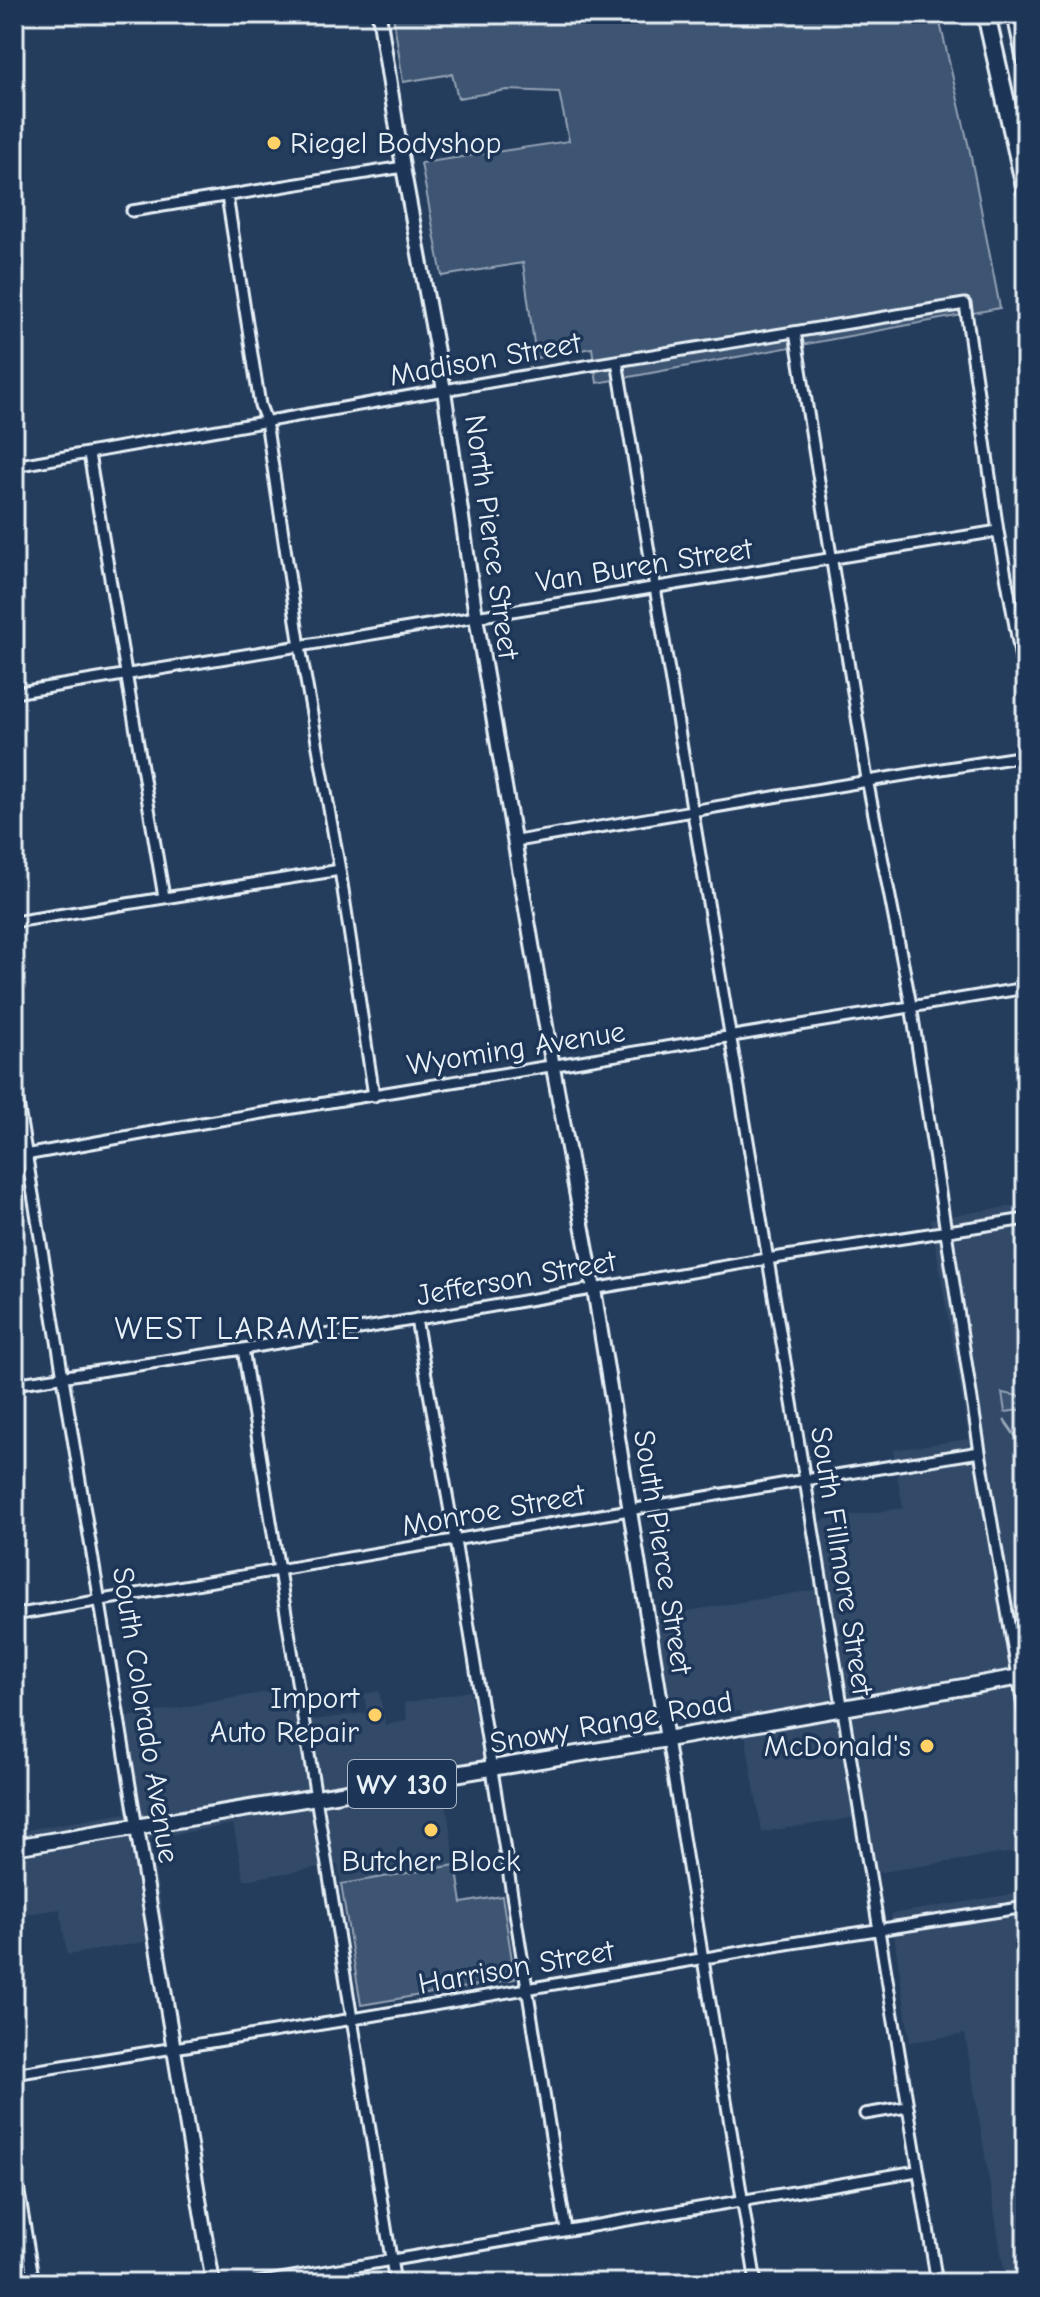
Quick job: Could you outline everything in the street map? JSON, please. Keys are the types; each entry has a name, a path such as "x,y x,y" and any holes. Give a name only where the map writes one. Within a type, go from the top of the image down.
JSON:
{"highway":[{"path":"986,14 1026,191"},
{"path":"1016,14 1026,60"}],"main road":[{"name":"North Pierce Street","path":"379,14 403,167 444,390 476,617 553,1067"},
{"name":"South Pierce Street","path":"553,1067 594,1289 667,1739"},
{"name":"Snowy Range Road","path":"14,1847 491,1769 1022,1677"},
{"name":"South Colorado Avenue","path":"137,1828 213,2283"}],"street":[{"path":"132,211 403,167"},
{"path":"227,196 260,405 266,421 300,647 340,870 374,1096"},
{"name":"Madison Street","path":"14,466 444,390 965,304 998,531"},
{"path":"795,332 867,779 911,1005 980,1452 1022,1677 1026,1724"},
{"name":"South Fillmore Street","path":"617,361 937,2283"},
{"path":"89,454 164,897"},
{"path":"998,531 1026,687"},
{"name":"Van Buren Street","path":"14,693 998,531"},
{"path":"516,841 867,779 1026,756"},
{"path":"14,922 340,870"},
{"name":"Wyoming Avenue","path":"14,1157 202,1123 1026,988"},
{"name":"South Colorado Avenue","path":"14,1079 137,1828"},
{"name":"Jefferson Street","path":"14,1384 1026,1219"},
{"path":"416,1319 455,1540 566,2230"},
{"path":"243,1349 395,2283"},
{"name":"Monroe Street","path":"14,1615 980,1452"},
{"name":"South Pierce Street","path":"667,1739 756,2283"},
{"name":"Harrison Street","path":"14,2074 1026,1907"},
{"path":"865,2114 907,2107"},
{"path":"14,2162 34,2283"},
{"path":"257,2283 917,2171"}],"shaded area":[{"path":"393,14 938,14 970,152 1000,308 597,383 592,348 536,358 523,263 442,276 421,163 569,141 559,92 507,90 458,98 452,74 403,82"},
{"path":"1026,1204 1026,1850 862,1875 852,1818 762,1832 741,1711 656,1723 640,1619 814,1590 804,1523 903,1508 893,1450 969,1439 931,1219"},
{"path":"1002,1393 1026,1397 1026,1409 1005,1412"},
{"path":"306,1685 313,1720 367,1713 364,1694 379,1691 385,1725 407,1720 404,1703 470,1691 486,1779 443,1788 456,1865 341,1884 338,1864 244,1880 233,1824 149,1839 167,1938 67,1955 60,1909 14,1916 14,1832 126,1813 112,1720"},
{"path":"456,1865 462,1903 502,1896 515,1979 361,2005 341,1884"},
{"path":"1026,1892 1026,2283 1006,2283 965,2034 910,2042 891,1914"}],"waterway":[{"path":"1005,1421 1026,1451"}],"place":[{"name":"Riegel Bodyshop","path":"274,143"},
{"name":"Import Auto Repair","path":"375,1715"},
{"name":"McDonald's","path":"927,1746"},
{"name":"Butcher Block","path":"431,1830"}],"district":[{"name":"WEST LARAMIE","path":"238,1328"}]}
